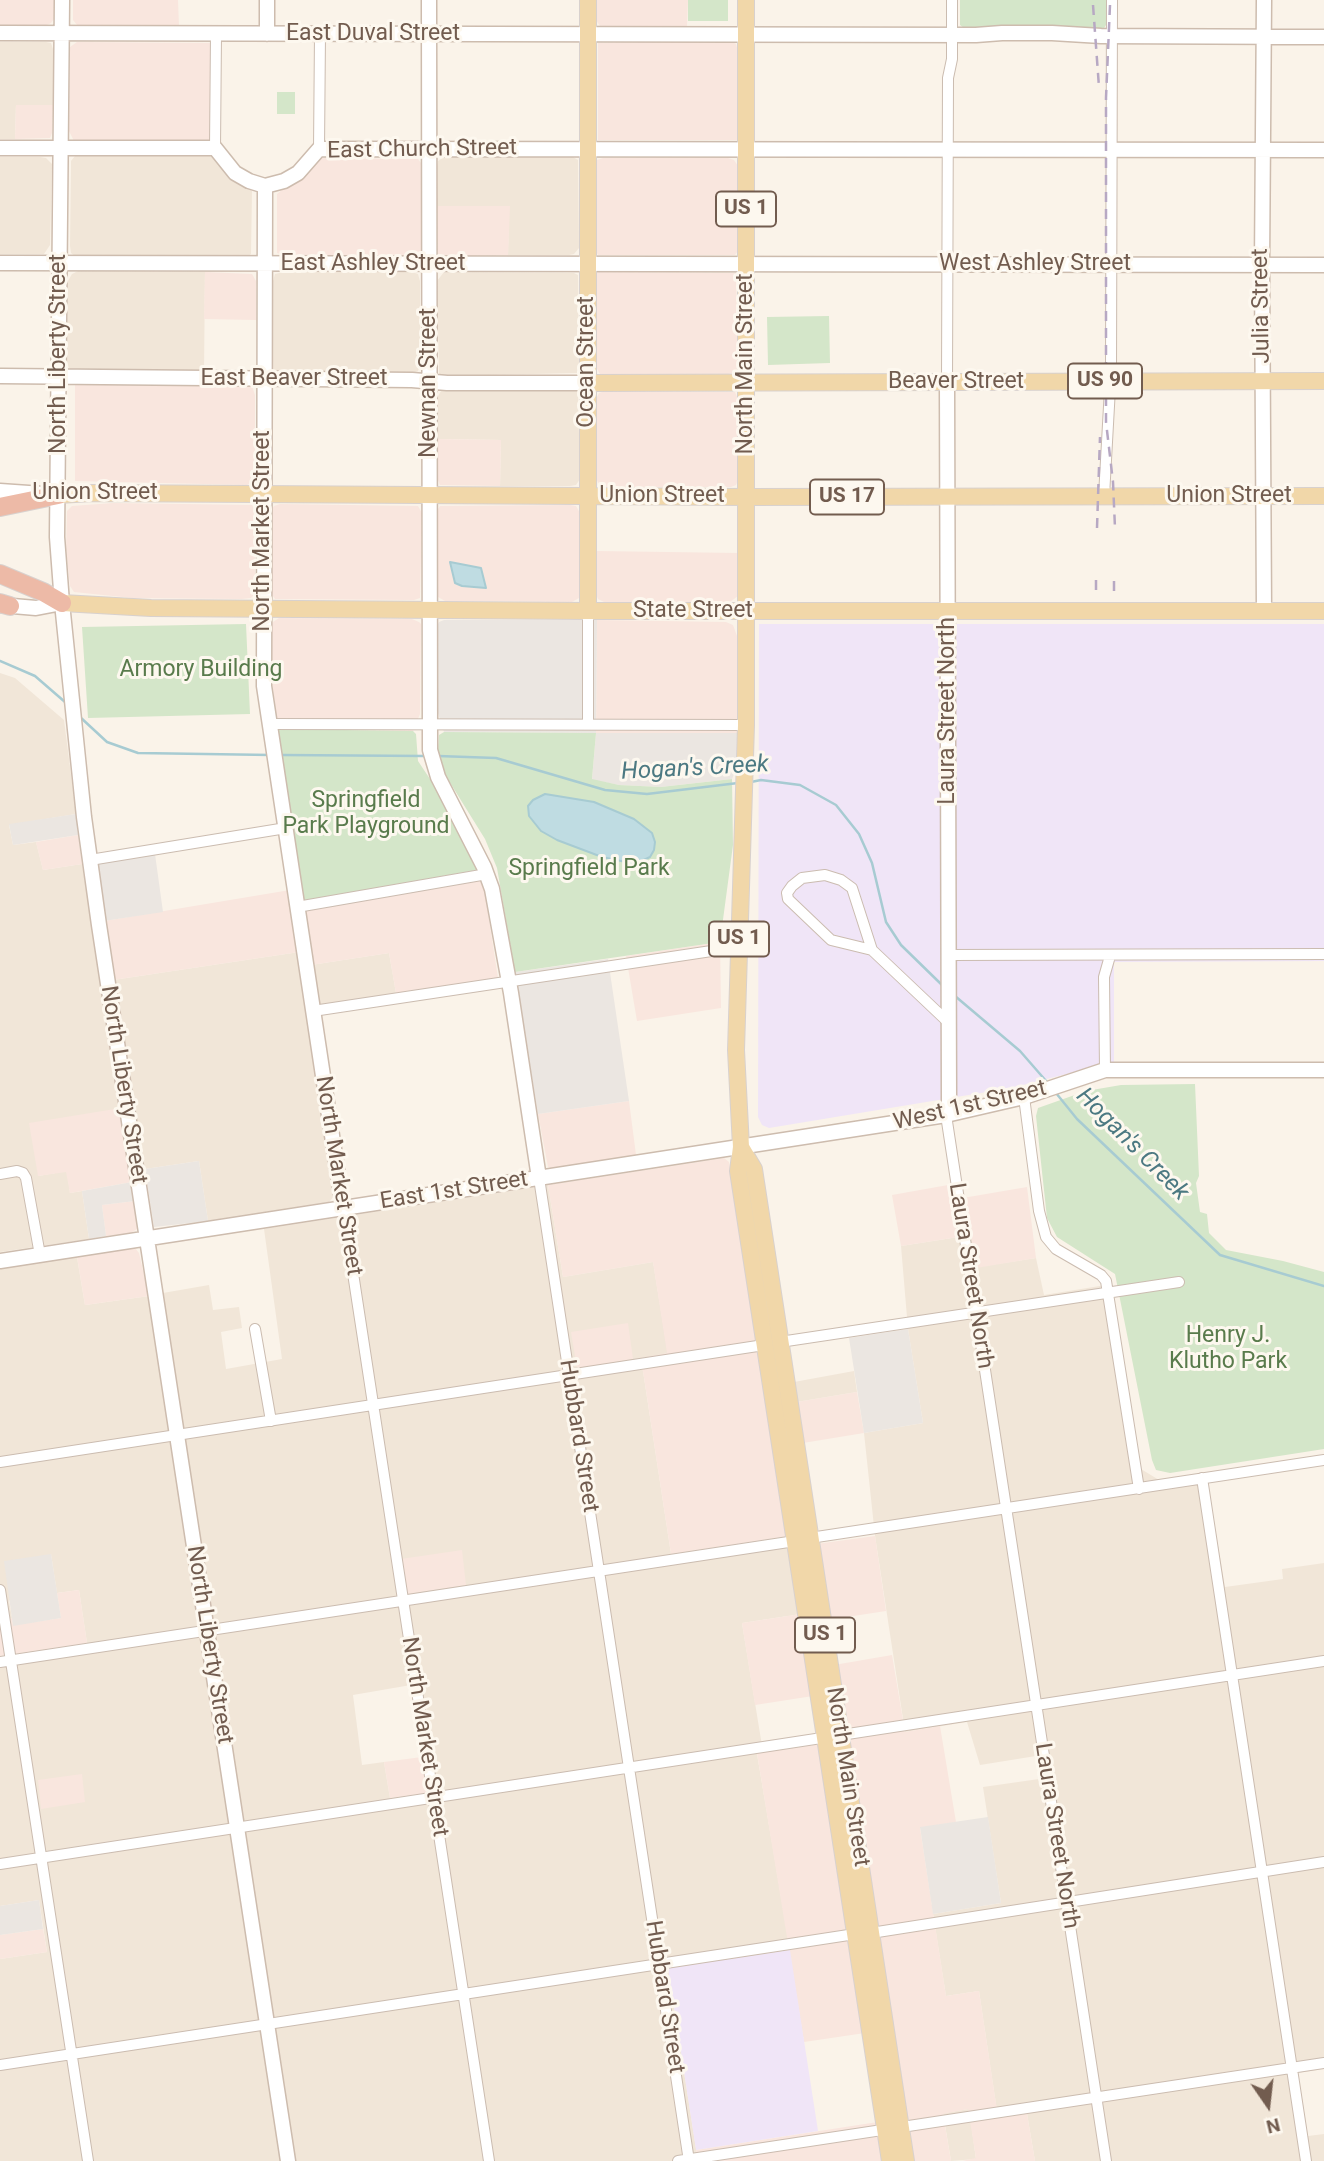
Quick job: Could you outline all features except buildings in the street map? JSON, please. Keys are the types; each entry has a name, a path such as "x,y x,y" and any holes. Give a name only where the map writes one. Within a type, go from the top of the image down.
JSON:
{"highway":[{"path":"0,507 58,495"},
{"path":"0,574 62,603"}],"main road":[{"name":"Ocean Street","path":"588,0 589,611"},
{"name":"North Main Street","path":"746,0 746,769 736,1050 741,1147 754,1169 772,1343 802,1539 893,2129 906,2161"},
{"name":"Beaver Street","path":"587,383 1324,381"},
{"name":"Union Street","path":"58,495 1324,496"},
{"name":"State Street","path":"62,603 118,608 264,609 1324,611"},
{"name":"North Main Street","path":"890,2161 893,2129"}],"street":[{"name":"North Liberty Street","path":"62,0 57,545 62,603 90,860 288,2161"},
{"path":"267,0 267,34"},
{"name":"Newnan Street","path":"429,0 429,724"},
{"path":"947,382 947,150 952,0"},
{"path":"1104,496 1110,381 1112,0"},
{"name":"Julia Street","path":"1264,0 1264,611"},
{"name":"East Duval Street","path":"0,33 952,36 1059,33 1112,36 1324,37"},
{"path":"216,34 215,148 234,173 265,186"},
{"path":"319,149 320,34"},
{"path":"0,148 215,148"},
{"name":"East Church Street","path":"265,186 284,181 298,173 319,149 1324,150"},
{"name":"North Market Street","path":"265,186 263,666 269,724 489,2161"},
{"name":"East Ashley Street","path":"0,263 746,264"},
{"name":"West Ashley Street","path":"746,264 1324,265"},
{"name":"East Beaver Street","path":"0,376 587,383"},
{"name":"Laura Street North","path":"947,382 949,1102 946,1115 1106,2161"},
{"name":"Union Street","path":"0,491 58,495"},
{"path":"3,605 36,608 62,603"},
{"name":"Ocean Street","path":"589,611 589,724"},
{"path":"269,724 746,726"},
{"name":"Hubbard Street","path":"429,724 432,757 488,873 511,993 659,1964 686,2160"},
{"path":"90,860 286,828"},
{"path":"297,907 488,873"},
{"path":"872,950 831,940 788,899 787,893 802,878 825,875 841,880 852,888 872,950 948,1022"},
{"path":"313,1012 738,947"},
{"path":"948,956 1324,954"},
{"path":"1105,1070 1104,977 1110,956"},
{"name":"West 1st Street","path":"741,1147 946,1115 1024,1097 1105,1070 1324,1070"},
{"path":"1024,1097 1039,1211 1046,1237 1056,1249 1101,1275 1106,1281 1139,1489"},
{"name":"East 1st Street","path":"0,1261 741,1147"},
{"path":"0,1174 17,1171 23,1173 26,1178 40,1255"},
{"path":"0,1462 1179,1282"},
{"path":"255,1329 271,1421"},
{"path":"5,1662 1324,1460"},
{"path":"1202,1478 1306,2161"},
{"path":"0,1590 5,1662 41,1857 88,2161"},
{"path":"0,1864 1324,1661"},
{"path":"0,2064 1324,1862"},
{"path":"686,2160 1324,2063"}],"shaded area":[{"path":"0,0 54,0 54,19 45,26 0,25"},
{"path":"73,0 178,0 179,26 77,25 73,20"},
{"path":"596,0 688,0 687,26 600,26 596,20"},
{"path":"730,40 736,44 738,51 737,140 598,140 598,43"},
{"path":"0,42 46,42 51,43 53,49 53,105 16,105 15,139 0,139"},
{"path":"77,42 219,43 219,143 75,143 69,131 70,47"},
{"path":"16,105 53,105 50,138 15,139"},
{"path":"75,156 213,156 229,177 252,191 251,254 246,258 76,257 71,253 70,246 71,161"},
{"path":"0,157 40,157 46,158 52,164 50,245 44,254 0,254"},
{"path":"444,157 573,157 578,160 579,248 569,255 508,255 509,206 437,206 437,166 438,161"},
{"path":"320,158 418,159 421,163 421,251 417,255 277,253 277,194"},
{"path":"597,160 734,160 738,166 738,251 735,255 598,255 595,249 595,165"},
{"path":"437,206 510,206 508,255 438,254"},
{"path":"78,271 205,272 204,373 75,372 69,369 68,281 72,274"},
{"path":"205,272 252,274 256,281 256,320 204,319"},
{"path":"444,272 578,275 577,373 439,374 437,281"},
{"path":"597,272 736,273 737,371 729,374 600,374 596,367"},
{"path":"275,274 418,274 418,371 411,374 276,372 273,369 273,281"},
{"path":"75,384 252,386 255,395 253,482 247,485 75,481"},
{"path":"441,391 578,391 580,479 576,485 570,486 500,486 501,440 438,439 437,398"},
{"path":"735,392 738,399 736,485 599,485 596,478 596,399 599,393"},
{"path":"438,439 501,440 500,486 440,485"},
{"path":"113,503 252,505 255,511 255,593 251,598 242,599 132,598 74,592 70,586 66,549 67,511 72,506"},
{"path":"280,504 418,506 422,513 420,598 275,599 271,593 271,510"},
{"path":"440,506 576,506 580,513 579,598 572,602 445,601 438,597 437,511"},
{"path":"596,551 739,553 738,596 730,602 604,602 598,599 596,594"},
{"path":"279,618 412,619 419,622 420,714 413,731 278,729 272,681 271,627"},
{"path":"444,620 597,620 596,733 444,732 438,713 437,626"},
{"path":"597,620 726,622 733,625 737,636 737,733 596,733"},
{"path":"759,624 1324,624 1324,961 1114,962 1114,1062 1011,1088 769,1128 762,1125 758,1117"},
{"path":"0,673 15,678 64,720 76,814 9,825 13,845 36,842 43,870 82,864 121,1108 38,1176 67,1171 70,1193 82,1191 89,1239 0,1252"},
{"path":"596,733 737,733 736,769 732,779 661,787 619,785 592,780"},
{"path":"76,814 78,835 13,845 9,824"},
{"path":"78,835 82,864 43,870 36,842"},
{"path":"155,854 163,912 104,921 96,863"},
{"path":"477,870 483,880 498,978 396,993 389,953 311,965 303,901"},
{"path":"290,890 299,952 113,980 104,921"},
{"path":"720,942 721,1008 637,1021 626,956"},
{"path":"299,952 335,1195 329,1202 208,1221 199,1161 145,1169 113,980"},
{"path":"389,953 396,993 317,1005 311,965"},
{"path":"608,959 629,1101 538,1114 515,972"},
{"path":"629,1101 636,1155 553,1169 548,1167 538,1114"},
{"path":"121,1108 132,1182 70,1193 66,1172 38,1176 29,1123"},
{"path":"724,1158 729,1162 734,1196 737,1199 789,1536 671,1554 641,1358 667,1353 653,1262 563,1277 548,1185"},
{"path":"199,1161 208,1221 154,1227 145,1169"},
{"path":"132,1182 135,1201 102,1205 106,1236 89,1239 82,1191"},
{"path":"548,1185 563,1277 653,1262 668,1354 641,1358 671,1554 789,1536 801,1614 742,1623 763,1752 757,1754 790,1950 668,1969 698,2161 295,2161 163,1293 209,1285 213,1310 239,1307 242,1328 221,1332 226,1369 282,1359 264,1229","holes":["411,1685 427,1793 390,1798 384,1762 362,1765 353,1695"]},
{"path":"948,1185 951,1200 1027,1187 1036,1258 976,1268 971,1235 901,1246 892,1195"},
{"path":"135,1201 139,1224 137,1229 131,1233 106,1236 102,1205"},
{"path":"971,1235 977,1267 1036,1258 1044,1295 1112,1284 1141,1469 1159,1480 1206,1473 1225,1587 1283,1579 1282,1569 1324,1563 1324,2069 1298,2073 1308,2136 1324,2134 1324,2161 1035,2161 1027,2114 998,2118 979,1991 946,1996 933,1914 1001,1903 983,1787 1039,1779 1036,1756 980,1765 967,1722 905,1732 875,1536 864,1433 923,1423 908,1329 901,1246"},
{"path":"135,1248 139,1253 149,1296 85,1305 77,1257"},
{"path":"77,1257 85,1305 149,1296 283,2161 0,2161 0,1959 47,1952 39,1900 0,1906 0,1656 87,1643 79,1590 57,1593 51,1554 9,1601 12,1618 0,1619 0,1269"},
{"path":"628,1323 633,1359 577,1368 571,1332"},
{"path":"908,1329 923,1423 864,1433 849,1338"},
{"path":"854,1371 857,1392 797,1402 794,1382"},
{"path":"857,1392 864,1433 803,1443 797,1402"},
{"path":"875,1536 886,1611 827,1620 816,1544"},
{"path":"462,1550 466,1585 407,1594 401,1559"},
{"path":"51,1554 61,1618 13,1626 4,1561"},
{"path":"79,1590 87,1643 0,1656 0,1619 12,1618 13,1625 61,1618 57,1593"},
{"path":"801,1614 813,1696 755,1705 742,1623"},
{"path":"892,1655 905,1732 940,1726 956,1822 920,1828 946,1996 979,1991 998,2117 1027,2114 1035,2161 962,2161 976,2158 968,2109 943,2114 951,2161 910,2161 834,1665"},
{"path":"821,1744 865,2033 804,2042 757,1753"},
{"path":"422,1757 427,1793 390,1798 384,1762"},
{"path":"82,1774 85,1802 41,1809 38,1780"},
{"path":"988,1817 1001,1903 933,1914 920,1827"},
{"path":"39,1900 43,1929 0,1935 0,1906"},
{"path":"43,1929 47,1952 0,1959 0,1935"},
{"path":"790,1950 818,2131 696,2150 668,1968"},
{"path":"969,2109 976,2159 951,2161 943,2113"},
{"path":"878,2122 884,2161 698,2161 696,2150"}],"green space":[{"path":"688,0 728,0 728,21 688,21"},
{"path":"960,0 1106,0 1106,25 1103,30 965,29 960,25"},
{"path":"277,92 295,92 295,114 277,114"},
{"path":"829,316 830,363 768,365 767,317"},
{"name":"Armory Building","path":"246,624 250,714 88,718 82,627"},
{"name":"Springfield Park Playground","path":"278,729 413,731 416,734 418,761 475,861 477,870 303,901"},
{"name":"Springfield Park","path":"444,732 596,733 592,779 619,785 661,787 732,779 733,845 720,942 515,972 497,868 485,839 444,773 438,750 439,735"},
{"name":"Henry J. Klutho Park","path":"1195,1084 1199,1176 1196,1183 1200,1212 1207,1214 1209,1233 1226,1250 1324,1272 1324,1449 1170,1473 1156,1470 1152,1460 1115,1274 1057,1237 1047,1218 1036,1116 1038,1108 1086,1091 1121,1085"}],"water":[{"path":"450,562 481,568 486,588 455,583"},
{"path":"545,794 594,802 634,819 652,833 654,850 650,857 635,864 602,857 557,840 541,831 529,816 528,806"}],"waterway":[{"name":"Hogan's Creek","path":"0,661 35,676 65,702"},
{"name":"Hogan's Creek","path":"80,717 107,742 138,753 271,755"},
{"name":"Hogan's Creek","path":"281,755 425,756"},
{"name":"Hogan's Creek","path":"438,756 496,758 605,790 647,794 738,783"},
{"name":"Hogan's Creek","path":"751,782 761,780 800,785 836,805 859,834 872,863 886,922 901,945 942,985"},
{"name":"Hogan's Creek","path":"955,996 1020,1051 1047,1082"},
{"name":"Hogan's Creek","path":"1056,1093 1077,1119 1220,1255 1324,1286"}],"railway":[{"path":"1093,5 1099,87"},
{"path":"1110,5 1106,98 1106,422 1115,528"},
{"path":"1097,528 1100,437"},
{"path":"1096,580 1096,590"},
{"path":"1114,580 1114,591"}]}
